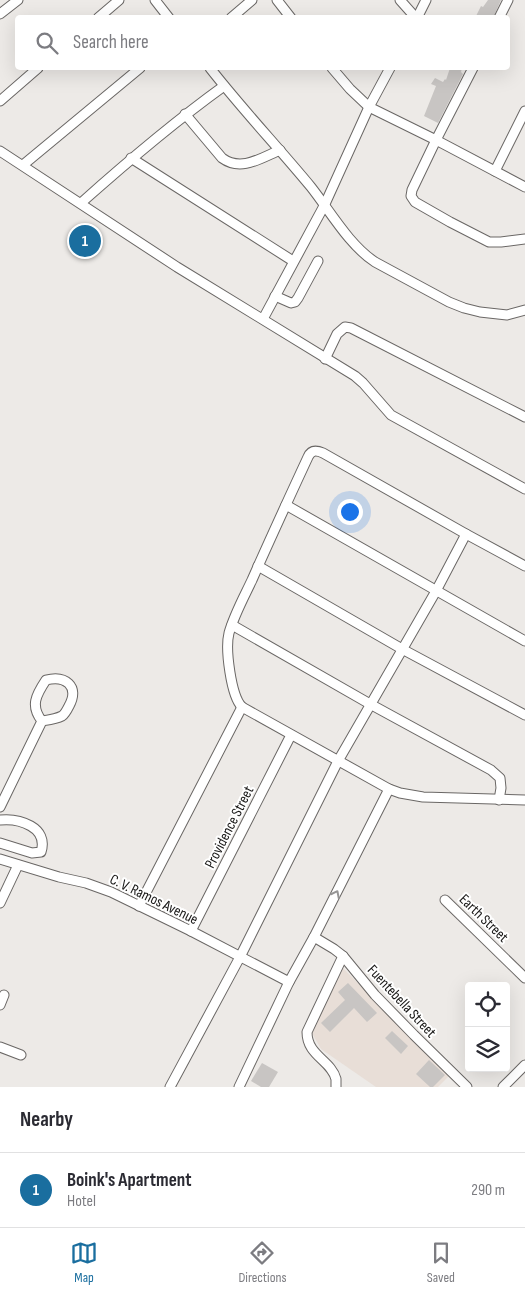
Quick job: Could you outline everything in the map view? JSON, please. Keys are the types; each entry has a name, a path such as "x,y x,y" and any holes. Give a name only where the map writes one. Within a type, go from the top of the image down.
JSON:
{"street":[{"path":"0,14 18,0"},
{"path":"102,15 119,0"},
{"path":"155,0 167,15"},
{"path":"234,15 252,0"},
{"path":"277,0 289,15"},
{"path":"400,0 413,15"},
{"path":"418,15 426,0"},
{"path":"500,15 508,0"},
{"path":"0,102 36,70"},
{"path":"23,165 138,70"},
{"path":"212,70 325,204 364,255 432,293 464,308 507,315 525,310"},
{"path":"334,70 369,107 525,187"},
{"path":"263,319 325,204 369,107 389,70"},
{"path":"472,70 436,140 412,190 411,196 415,202 488,242 525,239"},
{"path":"81,203 131,158 224,86"},
{"path":"495,171 525,111"},
{"path":"186,114 227,162 247,164 280,150"},
{"path":"0,151 177,267 346,370 359,380 391,415 525,488"},
{"path":"131,158 294,261"},
{"path":"275,296 291,303 296,302 318,261"},
{"path":"325,358 340,330 345,327 351,328 525,418"},
{"path":"525,566 318,450 313,451 310,453 232,625 228,645 230,668 238,704 242,708 389,789 423,797 525,800"},
{"path":"286,505 525,641"},
{"path":"170,1087 240,957 338,761 466,534"},
{"path":"258,566 402,649 525,715"},
{"path":"232,625 370,704 491,770 500,778 501,788 498,800"},
{"path":"46,680 64,680 70,684 73,690 73,698 69,706 61,717 42,721 37,715 35,708 37,694 46,680"},
{"path":"139,906 242,708"},
{"path":"0,807 42,721"},
{"name":"Providence Street","path":"191,931 291,735"},
{"path":"239,1087 289,982 389,789"},
{"path":"0,820 12,820 29,824 39,834 42,846 40,852 32,853 0,843"},
{"name":"C. V. Ramos Avenue","path":"0,859 86,883 111,892 289,982"},
{"path":"0,903 18,865"},
{"name":"Earth Street","path":"445,900 525,978"},
{"name":"Fuentebella Street","path":"314,937 334,948 343,956 375,996 467,1087"},
{"path":"336,1087 336,1079 332,1071 310,1046 307,1040 307,1032 343,956"},
{"path":"0,1005 4,995"},
{"path":"0,1048 21,1055"},
{"path":"503,1087 525,1065"}],"shaded area":[{"path":"343,968 449,1076 438,1087 376,1087 321,1049 312,1033"}],"building":[{"path":"488,0 501,0 494,15 476,15 481,6 483,7"},
{"path":"449,70 462,70 463,74 438,123 424,116 436,86 431,84 435,78 443,82 446,80"},
{"path":"348,983 377,1013 367,1022 354,1008 330,1032 321,1023 345,1000 338,992"},
{"path":"392,1031 408,1046 401,1054 385,1038"},
{"path":"429,1060 445,1075 433,1087 430,1087 416,1074"},
{"path":"262,1063 278,1072 269,1087 261,1087 251,1081"}],"place":[{"name":"Boink's Apartment","path":"85,241"}]}
